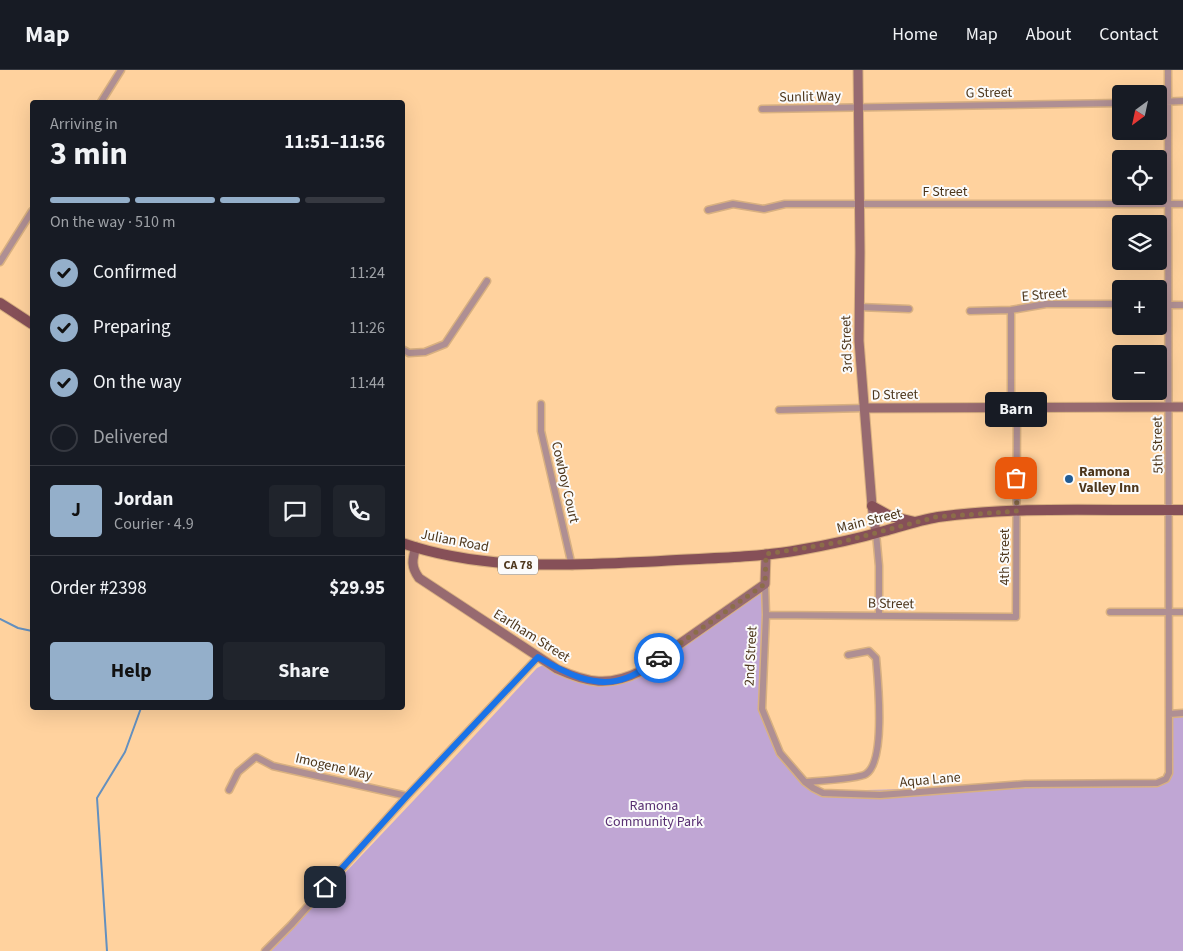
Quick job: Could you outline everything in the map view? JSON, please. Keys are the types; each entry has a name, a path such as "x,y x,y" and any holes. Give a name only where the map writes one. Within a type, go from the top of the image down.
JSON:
{"main road":[{"path":"0,303 30,323"},
{"path":"872,506 890,516 916,523"},
{"name":"Main Street","path":"622,563 766,554 833,544 936,517 1064,509 1183,510"},
{"name":"Julian Road","path":"405,544 471,560 525,565 572,566 622,563"}],"street":[{"path":"102,100 121,70"},
{"name":"3rd Street","path":"858,70 859,341 872,506 876,533 879,615"},
{"name":"5th Street","path":"1168,70 1168,85"},
{"path":"1168,102 1183,101"},
{"name":"G Street","path":"858,107 1112,103"},
{"name":"Sunlit Way","path":"762,109 858,107"},
{"name":"5th Street","path":"1157,783 1166,779 1168,773 1168,140"},
{"name":"F Street","path":"708,210 733,204 764,208 786,204 1183,204"},
{"path":"0,262 30,214"},
{"path":"405,350 409,353 424,352 445,344 487,281"},
{"name":"E Street","path":"970,311 1011,310 1046,304 1112,304"},
{"path":"1168,305 1183,305"},
{"path":"859,307 909,309"},
{"name":"4th Street","path":"1011,310 1017,511 1016,617"},
{"name":"Cowboy Court","path":"541,404 541,431 572,566"},
{"name":"D Street","path":"779,410 1183,406"},
{"name":"Earlham Street","path":"416,548 412,561 414,571 419,578 557,669 575,677 596,681 618,681 640,671 765,584"},
{"name":"2nd Street","path":"761,699 766,615 766,554"},
{"path":"1110,612 1183,612"},
{"name":"B Street","path":"766,615 1016,617"},
{"path":"805,782 864,775 872,768 875,760 880,713 876,658 869,651 848,655"},
{"path":"265,951 538,657"},
{"name":"Aqua Lane","path":"761,699 762,709 780,753 805,782 823,793 880,795 1025,784 1157,783"},
{"path":"1168,714 1183,714"},
{"name":"Imogene Way","path":"229,790 238,772 256,757 273,766 407,796"}],"green space":[{"name":"Ramona Community Park","path":"765,580 761,699 776,746 807,784 826,791 1156,783 1167,778 1169,714 1183,714 1183,951 271,951 537,668 547,663 571,676 622,679"}],"waterway":[{"path":"0,619 18,628 30,631"},
{"path":"107,951 97,798 125,752 140,710"}],"way so far":[{"path":"659,658 765,584 766,554 841,542 936,517 1017,511 1016,478"}],"place":[{"name":"Barn","path":"1016,478"},
{"name":"Ramona Valley Inn","path":"1069,479"}],"route":[{"path":"325,887 407,796 538,657 557,669 575,677 596,681 618,681 640,671 659,658"}]}
